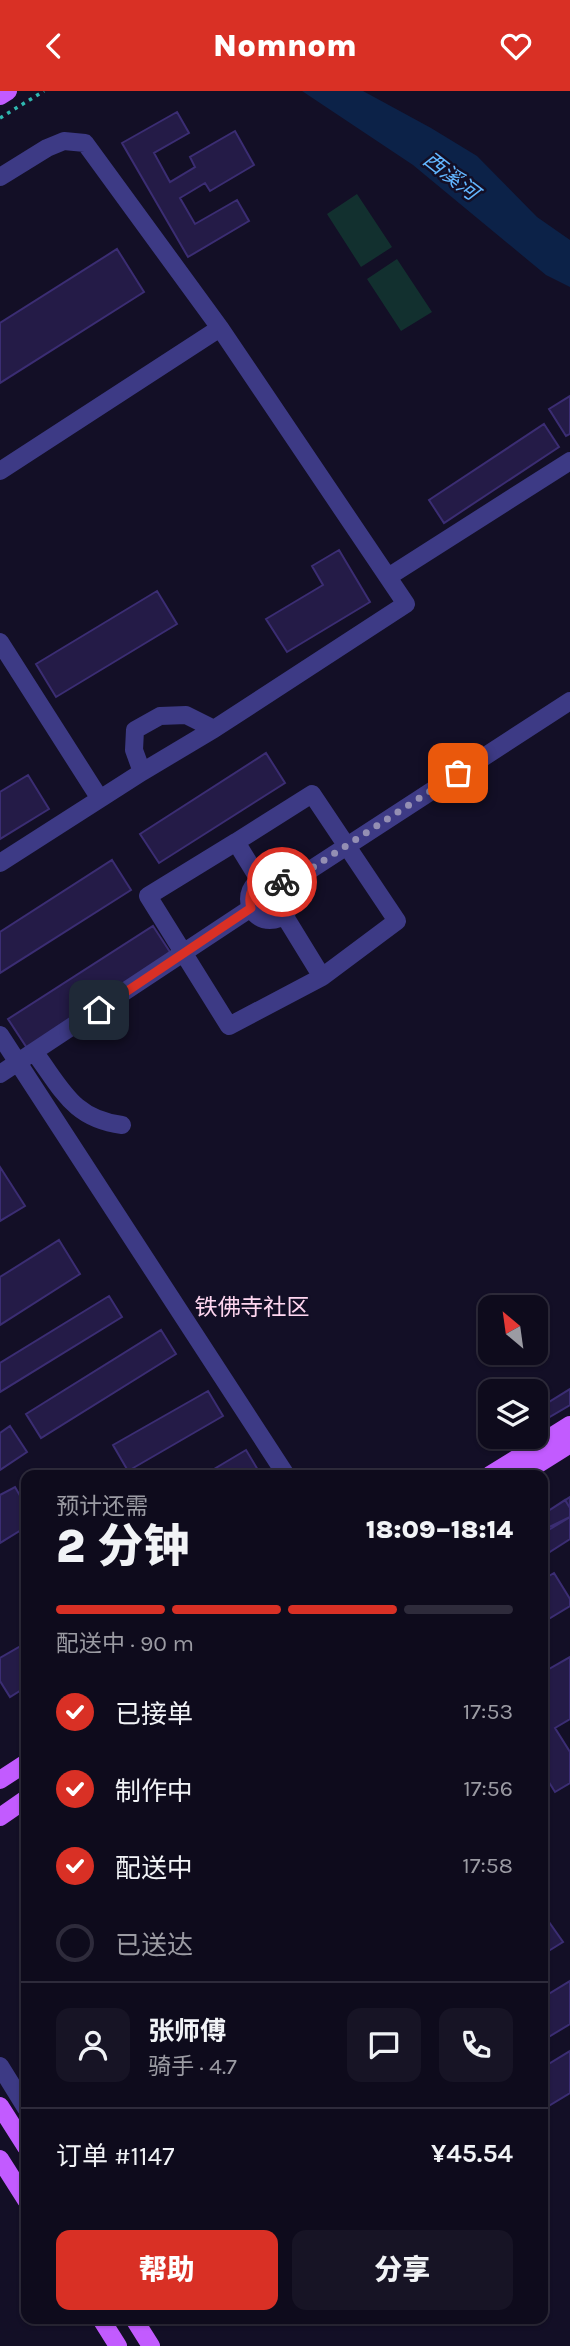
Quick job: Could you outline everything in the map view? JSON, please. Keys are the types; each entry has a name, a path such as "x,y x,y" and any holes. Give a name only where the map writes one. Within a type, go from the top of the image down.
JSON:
{"main road":[{"path":"0,96 8,91"},
{"path":"498,1470 570,1425"},
{"path":"529,1470 570,1444"},
{"path":"0,1780 21,1766"},
{"path":"0,1817 21,1803"},
{"path":"0,2106 21,2139"},
{"path":"0,2159 21,2192"},
{"path":"104,2324 118,2346"},
{"path":"137,2324 151,2346"}],"street":[{"path":"0,177 47,148 64,141 85,143 220,328 406,604 214,729 0,863"},
{"path":"0,471 220,328"},
{"path":"388,577 570,461"},
{"path":"0,642 100,799"},
{"path":"286,885 570,701"},
{"path":"142,772 134,750 135,730 160,716 186,715 214,729"},
{"path":"312,794 397,921 322,977 229,1025 148,897 236,842 312,794"},
{"path":"236,842 260,881"},
{"path":"274,878 286,885 290,891 291,904 284,915 279,919 260,918 249,902 251,890 260,881 274,878"},
{"path":"0,1074 251,908"},
{"path":"284,915 322,977"},
{"path":"0,1035 283,1470"},
{"path":"35,1053 77,1109 93,1118 122,1125"},
{"path":"0,2066 21,2100"}],"path":[{"path":"0,118 44,91"}],"green space":[{"path":"357,194 392,247 361,267 327,214"},
{"path":"397,259 432,312 401,331 367,279"}],"water":[{"name":"西溪河","path":"302,91 363,91 477,156 537,217 570,240 570,287 546,275 413,165"}],"building":[{"path":"177,112 189,133 154,153 170,182 195,167 190,157 235,131 254,165 210,191 205,183 180,198 195,224 237,200 249,221 188,257 122,143"},
{"path":"117,249 144,292 0,383 0,323"},
{"path":"570,396 570,434 566,436 549,409"},
{"path":"544,424 559,447 444,523 429,500"},
{"path":"339,550 370,602 287,652 266,619 323,585 312,566"},
{"path":"157,591 177,624 56,697 36,664"},
{"path":"266,753 285,783 159,863 140,834"},
{"path":"28,775 49,809 0,839 0,792"},
{"path":"112,860 131,890 0,973 0,932"},
{"path":"153,926 172,955 27,1048 8,1019"},
{"path":"0,1167 25,1206 0,1221"},
{"path":"59,1240 80,1274 0,1325 0,1277"},
{"path":"109,1296 122,1317 0,1392 0,1363"},
{"path":"161,1330 176,1354 41,1438 26,1414"},
{"path":"570,1389 570,1405 548,1418 548,1403"},
{"path":"208,1391 223,1416 130,1470 113,1445"},
{"path":"10,1426 27,1452 0,1470 0,1433"},
{"path":"246,1450 258,1470 212,1470"},
{"path":"15,1487 21,1497 21,1530 0,1543 0,1495"},
{"path":"570,1497 570,1517 548,1528 548,1511"},
{"path":"565,1500 570,1508 570,1517 548,1528 548,1511"},
{"path":"570,1517 570,1539 548,1553 548,1530"},
{"path":"554,1573 570,1599 570,1606 548,1619 548,1576"},
{"path":"21,1646 21,1690 10,1697 0,1681 0,1658"},
{"path":"570,1657 570,1719 555,1728 570,1752 570,1783 555,1792 548,1781 548,1670"},
{"path":"548,1921 563,1942 548,1951"},
{"path":"570,1981 570,2024 548,2037 548,1994"},
{"path":"570,2051 570,2093 548,2106 548,2064"}],"way so far":[{"path":"282,882 286,885 458,773"}],"district":[{"name":"铁佛寺社区","path":"252,1307"}],"route":[{"path":"99,1010 251,908 251,890 255,884 267,878 282,882"}]}
